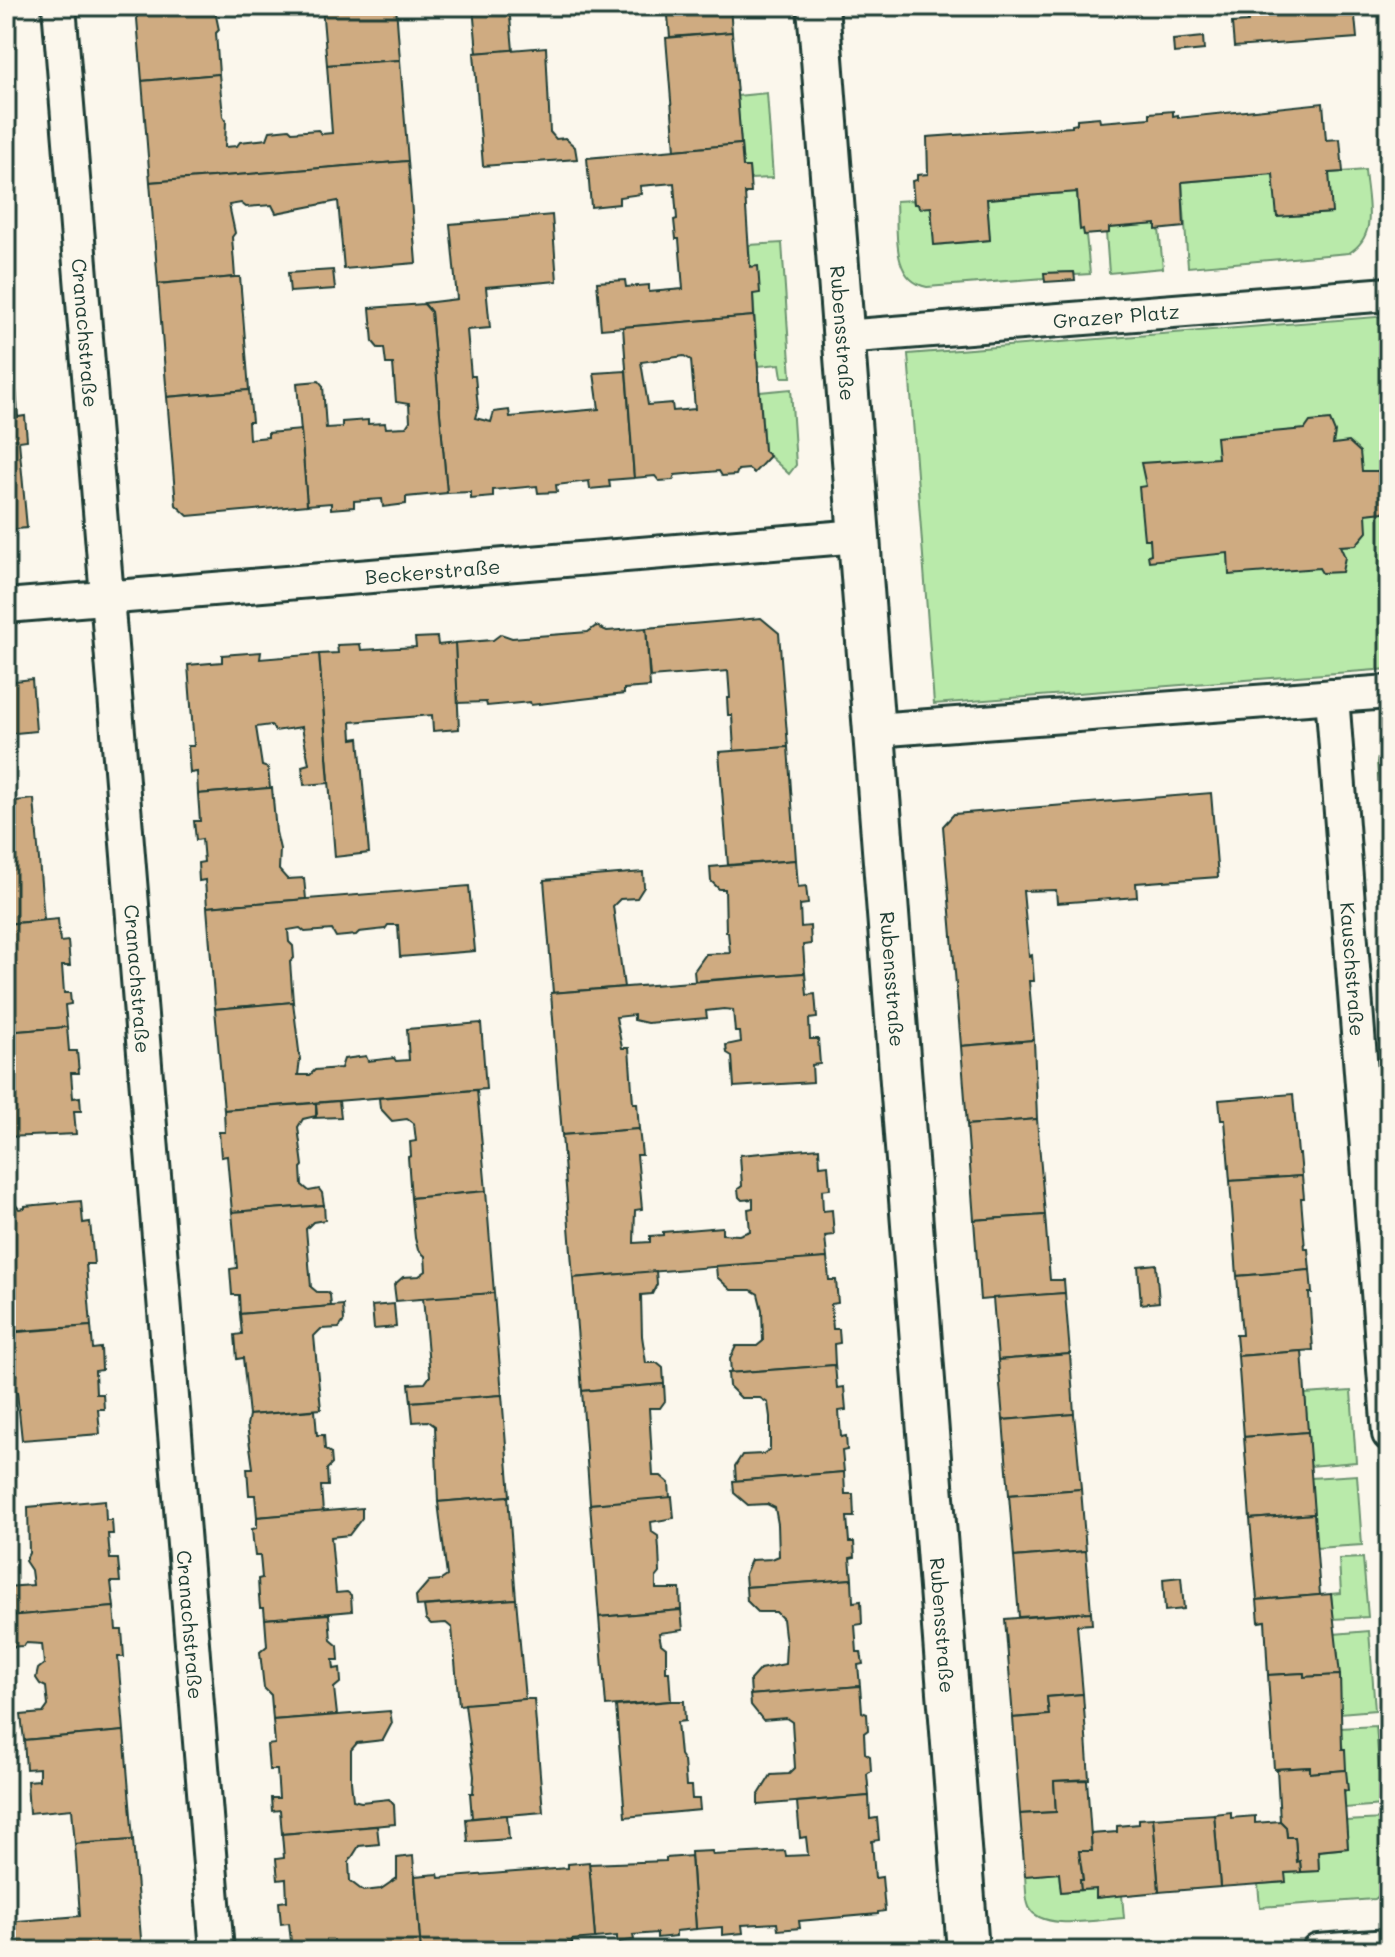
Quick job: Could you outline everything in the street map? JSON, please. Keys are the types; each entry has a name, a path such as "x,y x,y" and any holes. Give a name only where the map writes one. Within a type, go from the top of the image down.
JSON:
{"street":[{"name":"Cranachstraße","path":"59,6 217,1951"},
{"name":"Rubensstraße","path":"818,6 968,1951"},
{"name":"Grazer Platz","path":"843,337 1389,294"},
{"name":"Beckerstraße","path":"6,606 859,536"},
{"path":"874,730 1389,692"},
{"name":"Kauschstraße","path":"1332,696 1389,1434"},
{"path":"1318,1951 1389,1946"}],"green space":[{"path":"767,93 773,178 750,179 749,167 743,167 737,96"},
{"path":"1365,170 1368,227 1358,246 1349,253 1188,267 1182,182 1273,174 1278,217 1331,213 1329,173"},
{"path":"1077,192 1080,229 1086,235 1090,274 1045,273 1045,278 927,287 907,275 901,264 896,201 913,200 914,204 931,207 935,245 990,240 987,199"},
{"path":"1156,224 1163,268 1109,273 1106,233 1109,228"},
{"path":"782,243 791,377 782,377 780,364 758,366 753,294 758,267 750,267 749,245"},
{"path":"1389,316 1389,669 934,704 908,354"},
{"path":"791,389 796,465 789,474 764,451 760,392"},
{"path":"1389,738 1389,908 1377,762 1380,749"},
{"path":"1351,1391 1356,1462 1310,1466 1305,1394"},
{"path":"1357,1475 1362,1545 1316,1548 1311,1478"},
{"path":"1363,1558 1368,1617 1333,1619 1331,1594 1341,1593 1339,1559"},
{"path":"1369,1631 1375,1710 1340,1713 1338,1653 1335,1652 1334,1634"},
{"path":"1376,1726 1382,1805 1345,1808 1344,1790 1348,1790 1340,1728"},
{"path":"1383,1819 1389,1888 1375,1899 1260,1907 1258,1884 1285,1882 1285,1873 1319,1871 1318,1851 1348,1848 1346,1821"},
{"path":"1059,1873 1061,1892 1096,1889 1097,1898 1122,1895 1124,1918 1058,1922 1035,1915 1026,1896 1025,1876"}],"building":[{"path":"136,6 214,6 219,30 216,33 219,74 142,81"},
{"path":"322,6 396,6 400,60 327,65"},
{"path":"473,6 509,6 513,50 477,53"},
{"path":"667,6 730,6 732,32 670,37"},
{"path":"1246,6 1354,6 1357,38 1234,47 1232,23 1248,22"},
{"path":"732,32 741,144 675,150 666,38"},
{"path":"1203,37 1204,50 1174,53 1173,40"},
{"path":"546,47 550,132 556,139 565,138 575,147 577,159 483,166 474,53"},
{"path":"400,60 408,161 150,182 142,81 219,74 226,120 225,147 267,139 270,131 289,129 292,132 318,130 322,134 332,133 327,65"},
{"path":"1323,103 1326,140 1340,139 1343,172 1329,173 1332,213 1277,217 1273,174 1182,182 1184,227 1156,230 1156,224 1109,228 1109,233 1084,235 1083,229 1080,230 1077,192 987,199 990,240 934,245 931,207 919,208 918,204 914,204 912,181 917,180 917,175 928,174 927,137 1072,127 1077,124 1077,119 1099,117 1100,122 1150,118 1150,113 1173,111 1173,116 1178,115 1178,118"},
{"path":"741,144 743,167 749,167 751,193 745,193 750,267 758,266 760,293 753,294 754,316 601,329 597,282 625,280 626,287 649,285 649,292 683,289 679,239 676,239 674,220 677,219 674,183 640,186 641,194 619,197 619,204 591,207 587,158"},
{"path":"408,161 416,263 344,269 338,201 276,213 272,205 246,207 241,203 229,205 235,233 232,237 235,277 158,284 150,182"},
{"path":"552,215 557,281 486,287 490,328 467,330 471,376 475,376 478,408 475,418 491,422 494,412 509,410 510,417 599,409 594,373 626,371 634,478 609,480 610,487 590,489 589,481 556,485 557,492 538,493 537,486 493,490 493,497 471,499 471,492 447,493 431,312 424,303 457,299 450,224"},
{"path":"333,270 335,289 290,292 288,273"},
{"path":"1074,272 1075,280 1045,282 1044,273"},
{"path":"240,277 249,390 167,397 158,284"},
{"path":"424,304 431,312 447,493 406,497 406,504 383,507 382,499 354,501 354,507 331,509 331,503 307,505 297,383 319,381 323,386 326,428 342,427 342,422 368,420 368,424 385,423 386,428 406,427 410,421 409,404 396,402 393,364 386,364 384,348 378,348 373,342 370,308"},
{"path":"9,306 17,401 6,402 6,307"},
{"path":"754,316 764,451 770,456 754,473 749,469 738,470 736,475 722,476 719,471 675,475 673,480 659,481 655,476 634,478 623,327","holes":["684,356 691,360 695,409 673,411 672,403 648,405 641,362"]},
{"path":"249,390 252,422 248,422 249,439 268,437 268,433 301,430 307,505 188,516 176,505 167,397"},
{"path":"17,401 18,417 25,416 27,440 19,441 27,528 6,530 6,402"},
{"path":"1330,420 1335,432 1333,444 1349,442 1360,452 1362,471 1379,471 1389,479 1389,504 1383,512 1366,514 1367,532 1356,545 1340,546 1345,557 1342,572 1322,573 1319,568 1229,575 1228,553 1149,561 1150,539 1144,539 1139,487 1146,486 1141,463 1218,458 1216,437 1305,429 1310,422"},
{"path":"761,618 779,633 788,747 734,751 732,715 728,715 728,671 650,677 646,628"},
{"path":"596,626 607,631 646,628 650,687 624,689 624,694 531,705 530,702 487,706 486,702 457,703 455,643 493,640 501,634 512,638 588,632"},
{"path":"437,637 438,645 455,643 459,729 433,731 432,715 351,722 352,739 359,738 369,853 335,857 319,654 338,653 337,645 360,644 361,650 416,647 415,638"},
{"path":"261,652 260,659 319,654 329,783 304,785 302,766 309,764 302,727 275,731 271,725 256,727 262,766 268,768 270,788 198,794 197,772 190,773 188,746 194,746 188,665 222,662 222,655"},
{"path":"32,679 36,731 6,734 6,682"},
{"path":"788,747 796,860 728,865 719,752"},
{"path":"272,788 280,849 279,870 287,879 304,878 306,899 207,907 205,880 199,881 198,863 204,862 202,839 196,840 194,821 200,821 198,794"},
{"path":"1211,793 1218,877 1136,883 1137,897 1057,903 1056,890 1023,891 1034,981 1029,981 1034,1040 961,1046 943,826 954,814"},
{"path":"34,799 44,920 6,924 6,802"},
{"path":"796,860 798,887 806,886 808,904 800,905 801,927 810,926 811,944 803,945 805,973 695,981 694,971 706,954 730,953 725,889 719,889 711,881 710,867"},
{"path":"643,872 644,887 637,898 620,899 613,906 624,987 553,993 544,880"},
{"path":"469,886 475,951 400,957 398,925 336,937 332,930 288,930 294,958 290,962 293,1002 215,1009 207,907"},
{"path":"58,919 60,942 68,941 70,966 62,966 64,993 70,993 71,1004 65,1005 67,1027 6,1032 6,924"},
{"path":"805,973 807,995 815,994 817,1018 809,1019 810,1039 818,1039 820,1064 812,1065 813,1082 734,1087 732,1056 727,1053 726,1045 741,1042 740,1032 735,1032 733,1010 706,1011 707,1018 647,1023 634,1020 634,1015 616,1017 622,1048 629,1048 633,1103 637,1103 639,1129 562,1135 551,993"},
{"path":"293,1002 300,1059 298,1075 341,1068 344,1059 366,1056 368,1061 409,1060 407,1029 481,1023 486,1089 224,1110 215,1009"},
{"path":"67,1027 69,1051 77,1051 79,1073 71,1073 73,1098 80,1097 81,1111 74,1111 76,1134 6,1137 6,1032"},
{"path":"1034,1040 1037,1119 967,1125 961,1046"},
{"path":"477,1090 486,1191 411,1198 408,1157 411,1156 410,1142 416,1141 414,1124 407,1119 392,1121 380,1108 379,1098"},
{"path":"1293,1094 1302,1176 1230,1181 1225,1120 1221,1120 1219,1100"},
{"path":"339,1101 341,1117 314,1118 317,1114 316,1103"},
{"path":"316,1103 316,1116 303,1119 298,1127 302,1185 309,1191 319,1189 324,1205 232,1212 227,1156 221,1157 219,1132 225,1132 224,1110"},
{"path":"1037,1119 1045,1215 974,1220 967,1125"},
{"path":"639,1129 642,1155 637,1155 642,1209 635,1210 634,1243 650,1242 650,1236 663,1235 663,1232 722,1227 722,1234 739,1235 750,1231 748,1209 753,1208 753,1199 742,1200 739,1197 738,1189 742,1186 740,1155 819,1148 820,1166 828,1165 830,1189 822,1190 823,1211 832,1210 834,1235 825,1236 827,1258 573,1278 562,1135"},
{"path":"1302,1176 1305,1249 1308,1249 1310,1270 1237,1276 1230,1181"},
{"path":"486,1191 494,1293 396,1301 394,1285 403,1277 419,1276 426,1271 425,1256 418,1250 415,1238 411,1198"},
{"path":"81,1201 83,1223 90,1222 94,1264 86,1264 91,1326 6,1332 6,1205 15,1204 19,1209"},
{"path":"324,1205 325,1220 313,1222 306,1229 311,1287 317,1292 327,1292 331,1306 240,1314 239,1295 232,1295 230,1269 237,1268 232,1212"},
{"path":"1045,1215 1050,1280 1064,1280 1065,1293 980,1300 974,1220"},
{"path":"827,1258 829,1280 836,1280 838,1303 831,1304 833,1329 839,1329 840,1343 834,1344 835,1365 731,1373 730,1359 736,1346 757,1346 763,1341 762,1310 758,1294 751,1290 731,1290 717,1277 716,1266"},
{"path":"1156,1264 1159,1302 1141,1304 1138,1266"},
{"path":"1310,1270 1313,1350 1238,1356 1236,1335 1242,1335 1237,1276"},
{"path":"656,1271 657,1284 652,1294 641,1295 642,1336 646,1363 657,1363 663,1368 664,1384 582,1391 573,1278"},
{"path":"494,1293 502,1395 411,1402 409,1384 425,1383 430,1376 423,1298"},
{"path":"1065,1293 1070,1354 998,1360 993,1298"},
{"path":"394,1304 396,1327 374,1329 372,1306"},
{"path":"343,1305 344,1321 339,1328 321,1329 314,1336 321,1409 249,1415 243,1358 237,1359 235,1335 242,1334 240,1314"},
{"path":"91,1326 93,1349 101,1348 102,1370 95,1371 96,1394 103,1394 104,1409 98,1409 100,1434 22,1440 17,1392 9,1385 10,1379 16,1375 16,1358 6,1358 6,1333"},
{"path":"1302,1351 1308,1432 1244,1437 1238,1356"},
{"path":"1070,1354 1074,1414 1003,1420 998,1360"},
{"path":"835,1365 837,1388 844,1387 846,1410 839,1411 841,1437 846,1436 847,1450 842,1451 844,1472 736,1481 735,1466 742,1455 763,1454 770,1449 770,1417 768,1403 760,1398 741,1398 729,1386 728,1373"},
{"path":"664,1384 665,1401 660,1408 649,1408 653,1476 661,1476 669,1483 670,1498 590,1504 582,1391"},
{"path":"502,1395 510,1496 438,1502 435,1426 428,1421 413,1422 411,1402"},
{"path":"315,1410 317,1435 324,1435 325,1449 331,1453 332,1464 327,1469 328,1486 321,1486 323,1512 257,1517 255,1495 249,1495 247,1468 253,1468 247,1425 249,1415"},
{"path":"1074,1414 1081,1489 1009,1495 1003,1420"},
{"path":"1308,1432 1314,1514 1250,1519 1244,1437"},
{"path":"844,1472 845,1494 853,1494 854,1517 847,1517 849,1542 854,1542 855,1557 850,1558 852,1579 746,1587 745,1574 751,1560 779,1556 778,1524 775,1508 767,1504 748,1505 734,1493 733,1481"},
{"path":"1081,1489 1086,1551 1014,1557 1009,1495"},
{"path":"508,1496 516,1599 417,1606 416,1596 429,1581 447,1576 438,1502"},
{"path":"672,1497 674,1518 651,1522 652,1532 658,1536 659,1549 660,1573 656,1578 656,1589 680,1589 681,1610 599,1617 590,1504"},
{"path":"105,1500 106,1520 112,1520 113,1534 108,1534 110,1559 118,1559 120,1582 111,1582 114,1607 9,1616 9,1611 6,1611 6,1587 33,1585 31,1570 25,1561 29,1553 28,1507"},
{"path":"362,1508 362,1518 349,1535 331,1537 336,1593 347,1592 351,1595 352,1611 265,1619 259,1597 258,1579 262,1578 260,1556 255,1556 252,1529 257,1528 257,1517"},
{"path":"1314,1514 1320,1595 1257,1600 1250,1519"},
{"path":"1086,1551 1091,1612 1019,1617 1014,1557"},
{"path":"1181,1577 1184,1609 1165,1611 1163,1579"},
{"path":"852,1579 853,1602 861,1601 862,1624 855,1625 857,1652 861,1652 863,1664 858,1665 860,1686 751,1695 750,1680 760,1669 785,1664 786,1644 783,1619 776,1612 758,1612 747,1601 746,1587"},
{"path":"1331,1594 1340,1675 1268,1675 1265,1621 1259,1622 1257,1600"},
{"path":"516,1599 525,1699 459,1705 452,1628 446,1623 431,1624 426,1619 424,1606"},
{"path":"114,1607 116,1630 122,1630 124,1657 118,1657 124,1731 24,1740 21,1715 43,1713 48,1706 46,1687 36,1678 38,1669 44,1664 42,1644 6,1647 6,1611 9,1611 9,1616"},
{"path":"681,1610 683,1630 659,1633 661,1644 666,1648 671,1701 606,1706 599,1617"},
{"path":"1091,1612 1092,1624 1077,1625 1083,1694 1047,1697 1049,1715 1013,1718 1005,1619"},
{"path":"329,1614 331,1640 338,1646 339,1660 333,1660 334,1669 340,1668 341,1682 334,1688 337,1715 273,1720 271,1695 264,1688 260,1652 267,1646 265,1619"},
{"path":"1304,1673 1304,1677 1340,1675 1342,1749 1345,1749 1346,1770 1310,1773 1310,1767 1274,1769 1268,1675"},
{"path":"860,1686 862,1712 867,1714 868,1730 864,1733 865,1753 870,1756 871,1771 867,1774 869,1796 758,1805 758,1796 771,1775 789,1774 795,1768 792,1722 786,1718 763,1720 751,1705 750,1695"},
{"path":"1083,1694 1089,1779 1054,1781 1056,1812 1020,1814 1013,1718 1049,1715 1047,1697"},
{"path":"534,1699 543,1812 472,1818 470,1793 473,1793 474,1776 465,1704"},
{"path":"684,1701 685,1721 677,1722 680,1755 684,1761 686,1786 691,1786 692,1799 699,1799 700,1810 625,1817 616,1706"},
{"path":"390,1711 392,1723 383,1740 357,1743 351,1750 351,1781 353,1800 389,1799 394,1805 395,1824 282,1834 280,1810 272,1811 271,1798 279,1798 277,1770 269,1770 267,1745 275,1744 273,1720"},
{"path":"124,1731 133,1840 75,1844 72,1809 29,1813 27,1781 39,1780 39,1768 26,1769 24,1740"},
{"path":"1310,1767 1310,1773 1346,1770 1348,1791 1344,1790 1348,1848 1318,1851 1319,1871 1301,1872 1295,1837 1287,1837 1286,1827 1280,1821 1277,1769"},
{"path":"1087,1780 1092,1851 1079,1851 1083,1880 1080,1880 1081,1890 1061,1892 1059,1873 1025,1876 1020,1814 1056,1812 1054,1781"},
{"path":"869,1796 870,1819 877,1818 879,1840 872,1841 875,1878 882,1877 885,1911 799,1921 800,1928 778,1930 777,1923 742,1925 743,1933 722,1935 722,1927 696,1929 691,1852 712,1851 713,1855 785,1851 786,1856 808,1855 806,1837 800,1838 797,1802"},
{"path":"1231,1812 1231,1818 1255,1816 1255,1823 1280,1821 1286,1827 1287,1837 1295,1837 1301,1872 1285,1873 1286,1882 1220,1887 1214,1814"},
{"path":"1214,1814 1220,1887 1159,1892 1153,1818"},
{"path":"507,1815 509,1839 468,1842 466,1819"},
{"path":"1153,1818 1159,1892 1096,1898 1096,1889 1081,1890 1080,1880 1083,1880 1079,1851 1092,1851 1091,1834 1117,1832 1117,1826 1139,1824 1139,1819"},
{"path":"377,1826 379,1844 359,1846 349,1862 350,1881 363,1891 381,1889 397,1878 397,1858 413,1856 421,1951 292,1951 289,1923 281,1924 279,1902 287,1901 286,1879 278,1880 276,1859 284,1858 282,1834"},
{"path":"133,1840 142,1951 6,1951 6,1922 80,1916 75,1844"},
{"path":"691,1856 696,1929 676,1931 676,1936 657,1938 657,1933 633,1935 634,1940 617,1942 617,1936 595,1938 589,1864 666,1861 666,1858"},
{"path":"589,1862 595,1938 547,1945 547,1942 470,1948 471,1951 421,1951 415,1876 438,1874 439,1878 568,1868 568,1864"}]}
